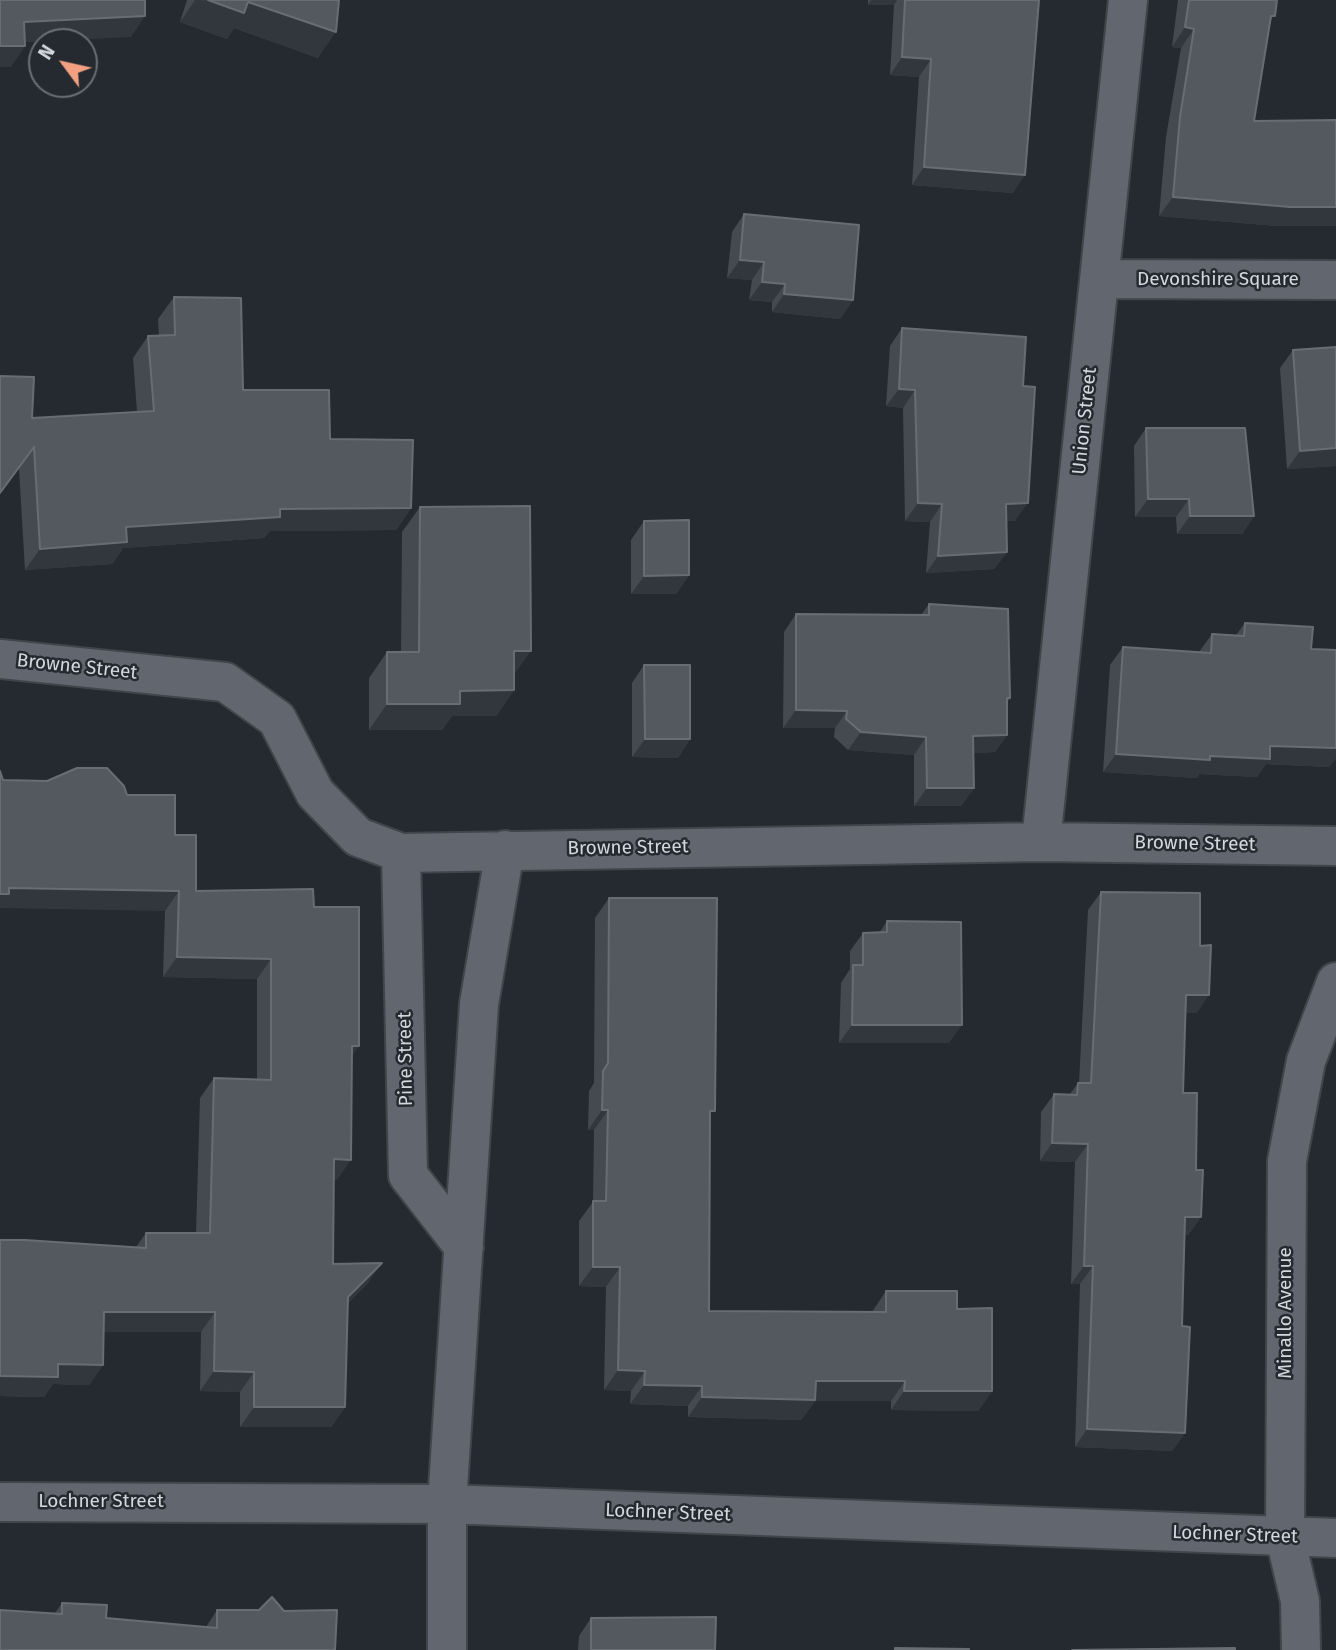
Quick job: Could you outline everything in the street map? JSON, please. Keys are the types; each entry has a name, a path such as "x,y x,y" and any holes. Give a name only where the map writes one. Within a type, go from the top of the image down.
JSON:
{"street":[{"name":"Union Street","path":"1041,842 1128,0"},
{"name":"Devonshire Square","path":"1100,279 1336,280"},
{"name":"Browne Street","path":"0,659 225,682 277,719 315,793 358,837 401,853 1041,842 1336,846"},
{"path":"447,1650 447,1504 478,1004 505,850"},
{"name":"Pine Street","path":"401,853 408,1175 464,1247"},
{"name":"Minallo Avenue","path":"1301,1650 1300,1601 1285,1537 1287,1161 1306,1061 1336,982"},
{"name":"Lochner Street","path":"0,1502 447,1504 1336,1538"}],"building":[{"path":"0,0 145,0 145,16 24,22 25,46 0,46"},
{"path":"208,0 339,0 336,32 248,2 244,13"},
{"path":"905,0 1039,0 1025,175 924,167 931,59 902,57"},
{"path":"1189,0 1277,0 1275,16 1271,16 1254,121 1336,120 1336,207 1290,207 1173,197 1180,117 1194,29 1185,27"},
{"path":"744,214 859,225 853,300 784,294 785,284 762,282 764,262 740,260"},
{"path":"174,297 241,298 243,390 329,390 330,439 413,440 411,508 280,509 280,517 126,527 127,542 40,549 34,447 0,493 0,376 34,377 32,418 154,411 148,336 175,335"},
{"path":"902,328 1026,337 1023,386 1035,387 1028,503 1006,504 1007,552 938,556 942,504 918,503 915,390 899,389"},
{"path":"1336,347 1336,448 1300,451 1293,350"},
{"path":"1146,428 1245,428 1254,516 1190,516 1189,499 1148,499"},
{"path":"530,506 531,651 514,651 514,690 460,691 460,704 387,704 387,652 419,652 420,507"},
{"path":"689,520 689,575 644,576 644,521"},
{"path":"929,604 1008,609 1010,698 1007,698 1007,735 973,736 974,788 927,788 926,737 861,732 846,719 847,711 796,710 796,614 929,615"},
{"path":"1245,623 1313,627 1311,649 1336,650 1336,748 1270,746 1270,759 1210,756 1210,760 1116,754 1123,647 1211,653 1212,634 1244,636"},
{"path":"644,665 690,665 690,739 645,739"},
{"path":"77,768 107,768 124,786 127,795 175,795 175,835 196,835 196,891 313,889 314,907 359,907 359,1046 352,1046 351,1160 334,1159 333,1264 382,1263 348,1297 345,1407 254,1407 254,1372 214,1371 215,1312 104,1312 103,1365 58,1364 58,1377 0,1376 0,1240 146,1248 146,1233 210,1233 214,1078 271,1080 271,959 177,957 179,891 9,888 9,894 0,894 0,771 3,780 47,781"},
{"path":"1101,892 1200,893 1200,946 1211,945 1209,995 1186,995 1183,1093 1197,1093 1196,1170 1203,1170 1201,1217 1185,1217 1182,1326 1190,1327 1185,1433 1087,1429 1093,1266 1084,1266 1088,1144 1052,1143 1054,1094 1077,1095 1078,1083 1091,1083"},
{"path":"609,898 717,898 715,1111 710,1111 709,1311 886,1312 886,1291 957,1291 957,1309 992,1308 992,1391 904,1391 905,1381 816,1381 815,1400 702,1397 702,1386 644,1385 645,1371 618,1370 620,1267 593,1267 593,1201 606,1201 608,1110 602,1110 603,1071 608,1063"},
{"path":"887,921 961,922 962,1025 852,1025 853,965 863,965 863,933 887,932"},
{"path":"272,1597 284,1611 337,1610 335,1650 0,1650 0,1610 62,1614 62,1603 107,1605 106,1618 217,1628 217,1610 259,1610"},
{"path":"716,1617 715,1650 591,1650 591,1618"},
{"path":"1235,1648 1235,1650 1072,1650"},
{"path":"969,1649 969,1650 895,1650"}]}
